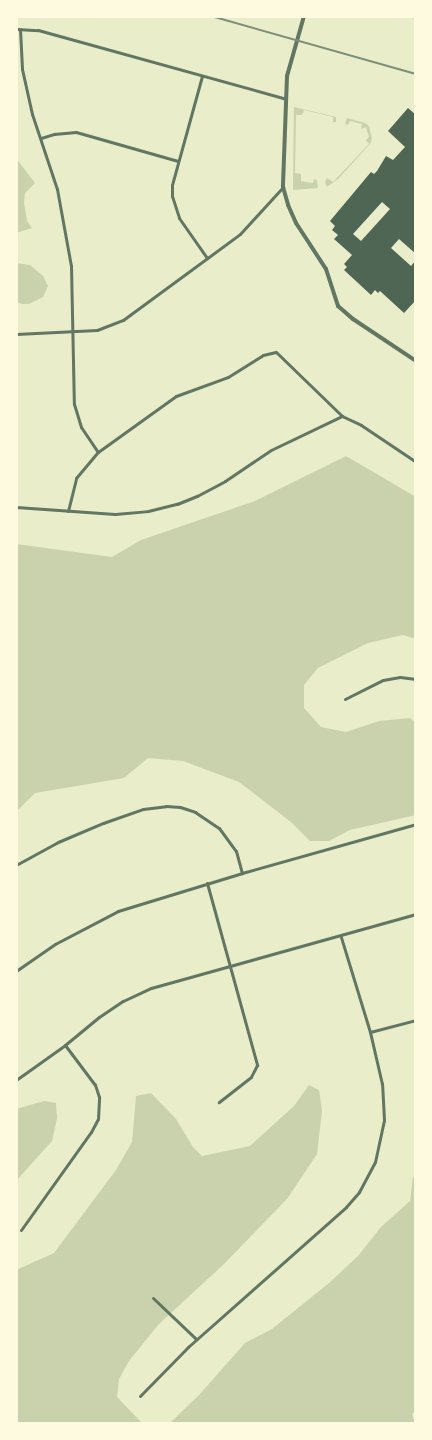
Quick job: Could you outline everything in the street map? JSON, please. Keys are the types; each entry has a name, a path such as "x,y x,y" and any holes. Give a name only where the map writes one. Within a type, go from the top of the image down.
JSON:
{"street":[{"path":"304,16 287,76 283,188 293,218 326,269 338,306 353,319 416,361"},
{"path":"98,452 81,427 74,404 71,266 62,210 32,114 22,69 18,29 38,30 286,99"},
{"path":"202,76 172,185 175,208 182,222 207,258"},
{"path":"41,138 54,134 76,132 178,161"},
{"path":"16,334 97,330 123,320 248,227 283,188"},
{"path":"68,511 76,478 98,452 185,391 228,377 268,354 276,352 342,416 361,425 416,462"},
{"path":"16,507 115,514 148,511 177,504 197,496 224,481 271,450 342,416"},
{"path":"345,699 382,680 400,677 416,679"},
{"path":"16,865 58,842 103,823 143,809 166,806 180,807 195,812 215,824 236,851 242,873"},
{"path":"16,971 55,944 118,911 207,883 416,824"},
{"path":"207,883 257,1064 251,1077 219,1102"},
{"path":"16,1080 66,1045 100,1016 123,1001 151,988 416,914"},
{"path":"140,1396 196,1339 340,1214 368,1177 378,1152 384,1120 382,1084 370,1032 341,936"},
{"path":"370,1032 416,1020"},
{"path":"20,1230 91,1132 98,1119 99,1097 96,1085 66,1045"},
{"path":"153,1298 196,1339"}],"green space":[{"path":"294,107 336,117 336,122 333,122 333,117 304,110 302,115 296,115 295,173 301,174 301,181 313,183 314,179 317,180 318,188 293,190"},
{"path":"347,118 369,126 372,139 370,144 338,179 327,187 325,182 327,178 333,182 369,144 366,140 369,137 366,127 361,129 362,124 350,121 348,125 345,124"},
{"path":"16,158 35,183 25,193 24,202 27,221 32,228 16,233"},
{"path":"16,263 30,265 43,276 48,286 43,297 29,304 21,304 16,301"},
{"path":"346,456 416,497 416,639 403,635 368,643 318,668 304,685 304,708 321,727 346,732 379,721 410,718 416,723 416,815 350,830 329,841 310,841 291,822 239,782 183,761 148,758 124,778 35,793 16,812 16,544 112,557 141,540 255,501"},
{"path":"309,1085 319,1090 322,1111 317,1154 287,1199 224,1264 158,1325 129,1361 119,1379 117,1397 141,1422 171,1422 200,1394 245,1343 272,1329 329,1283 358,1256 381,1227 410,1201 413,1177 416,1175 416,1411 412,1414 415,1424 16,1424 16,1270 54,1253 116,1170 132,1142 136,1096 151,1093 176,1119 193,1147 202,1156 250,1146 294,1106"},
{"path":"44,1101 56,1103 57,1118 52,1141 16,1181 16,1109"}],"building":[{"path":"408,108 416,115 416,254 399,239 391,248 411,266 416,260 416,300 404,313 380,291 378,293 375,290 371,295 344,270 347,267 344,264 352,255 334,239 338,235 332,230 335,226 330,221 371,172 374,174 377,171 386,156 393,160 405,147 388,131","holes":["382,202 390,209 361,241 353,234"]}],"railway":[{"path":"211,16 416,74"}]}
